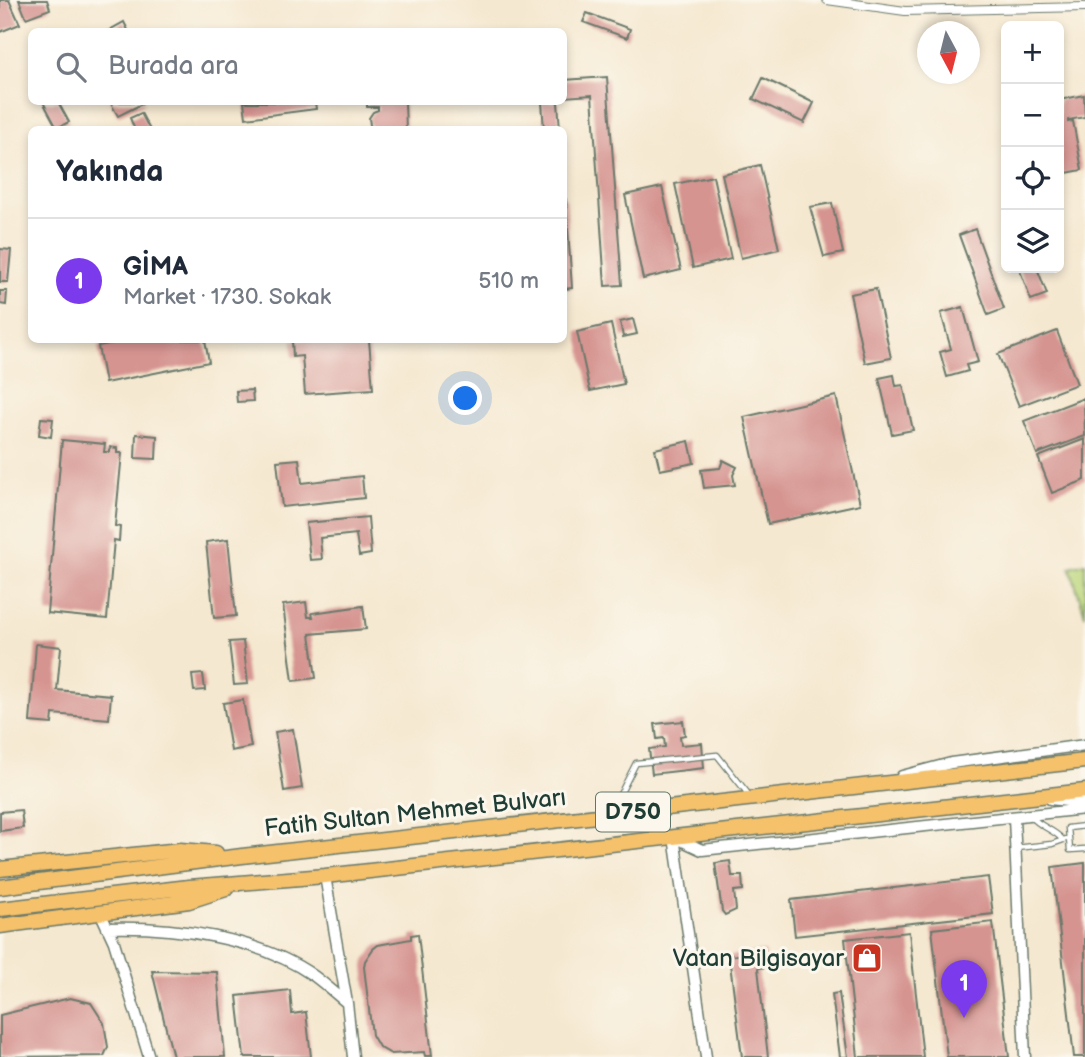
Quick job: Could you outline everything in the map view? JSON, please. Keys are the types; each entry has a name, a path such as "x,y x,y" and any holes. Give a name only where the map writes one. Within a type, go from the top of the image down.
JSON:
{"highway":[{"name":"Fatih Sultan Mehmet Bulvarı","path":"0,887 242,856 1085,761"},
{"name":"D750","path":"0,909 189,887 325,876 1085,791"},
{"path":"0,869 180,850 242,856"},
{"path":"0,926 189,901 246,883"}],"street":[{"path":"827,0 905,11 1085,7"},
{"path":"868,786 951,763 1085,745"},
{"path":"1034,797 1085,803"},
{"path":"674,837 702,850 1085,809"},
{"path":"1014,818 1025,1057"},
{"path":"674,837 706,1057"},
{"path":"325,876 347,1003 353,1057"},
{"path":"101,914 114,942 149,1057"},
{"path":"107,928 141,927 204,934 261,949 312,975 347,1003"}],"lane":[{"path":"610,814 636,763 717,755 751,799"},
{"path":"1031,815 1037,822 1054,830 1062,839"},
{"path":"1085,826 1068,828 1070,850 1085,849"},
{"path":"1016,848 1052,844 1069,838"}],"green space":[{"path":"1085,563 1085,615 1070,567"}],"building":[{"path":"0,0 9,0 20,24 0,32"},
{"path":"19,0 47,0 50,9 26,18"},
{"path":"587,13 630,29 627,38 583,22"},
{"path":"124,22 127,28 113,28"},
{"path":"607,77 622,285 605,286 592,95 567,97 567,80"},
{"path":"763,78 814,103 804,123 753,99"},
{"path":"1084,95 1085,117 1068,120 1073,121 1082,170 1064,173 1064,147 1064,99"},
{"path":"45,105 60,105 69,122 56,126"},
{"path":"112,105 140,105 118,116"},
{"path":"244,105 315,105 316,109 246,118"},
{"path":"405,105 406,126 371,126 369,118 378,107 367,107"},
{"path":"542,105 558,105 560,126 544,126"},
{"path":"141,113 148,126 133,126 130,118"},
{"path":"760,165 779,249 741,258 722,174"},
{"path":"713,176 731,259 693,268 675,184"},
{"path":"662,187 681,270 643,279 625,195"},
{"path":"832,203 843,253 824,257 810,207"},
{"path":"567,214 572,288 567,289"},
{"path":"975,229 1004,309 988,315 959,235"},
{"path":"0,249 11,250 8,282 0,282"},
{"path":"1021,273 1039,273 1047,294 1031,300"},
{"path":"876,289 891,358 865,363 850,294"},
{"path":"0,291 7,291 6,305 0,304"},
{"path":"963,307 978,362 966,365 968,371 947,377 940,352 951,349 941,313"},
{"path":"633,319 637,334 623,337 620,322"},
{"path":"611,324 624,384 590,391 577,332"},
{"path":"1057,331 1077,384 1019,406 998,354"},
{"path":"114,343 206,343 209,362 105,383 98,346"},
{"path":"292,343 369,343 373,389 305,394 302,356 293,357"},
{"path":"894,375 896,386 903,385 913,430 892,434 879,378"},
{"path":"252,390 253,401 237,402 236,391"},
{"path":"836,396 860,504 768,524 744,417"},
{"path":"1084,398 1085,436 1037,454 1024,421"},
{"path":"41,418 53,419 51,437 39,435"},
{"path":"136,434 157,436 156,459 135,458"},
{"path":"1085,439 1085,480 1052,493 1038,457"},
{"path":"62,440 105,444 104,452 109,452 110,447 117,448 117,453 122,453 115,526 120,527 119,541 114,540 107,619 47,613"},
{"path":"689,441 694,463 660,470 655,449"},
{"path":"299,459 302,483 362,476 364,498 282,507 277,461"},
{"path":"723,460 737,467 733,475 735,485 704,488 701,470 720,468"},
{"path":"368,517 371,554 359,556 356,534 320,538 322,559 310,560 306,523"},
{"path":"228,539 236,616 214,618 206,542"},
{"path":"306,602 308,617 313,617 312,613 363,606 366,629 310,634 316,678 293,681 283,605"},
{"path":"243,641 248,684 234,685 229,642"},
{"path":"36,644 61,647 57,690 111,695 109,719 53,714 52,724 30,722"},
{"path":"203,674 205,690 194,691 192,675"},
{"path":"243,700 251,747 231,751 223,703"},
{"path":"683,721 685,735 680,736 681,745 702,743 704,768 652,774 649,749 665,747 664,738 657,739 655,724"},
{"path":"293,729 302,788 284,791 275,732"},
{"path":"21,810 23,828 0,831 0,812"},
{"path":"730,861 732,876 742,876 743,890 734,891 736,910 725,915 722,911 715,863"},
{"path":"1085,863 1085,1057 1074,1057 1052,867"},
{"path":"988,877 993,914 795,936 791,900"},
{"path":"993,922 1009,1057 947,1057 932,929"},
{"path":"909,932 923,1057 858,1057 845,939"},
{"path":"418,934 432,1056 425,1056 424,1052 391,1054 379,1047 372,1035 365,961 378,945 411,939 411,935"},
{"path":"765,951 766,967 758,968 768,1057 742,1057 729,956"},
{"path":"152,971 217,972 225,1057 173,1057"},
{"path":"290,990 292,1014 306,1012 311,1057 244,1057 237,996"},
{"path":"839,993 848,1057 840,1057 832,994"},
{"path":"70,998 91,1003 104,1023 108,1047 104,1056 0,1057 0,1015"}],"place":[{"name":"Vatan Bilgisayar","path":"867,958"},
{"name":"GİMA","path":"964,1018"}]}
